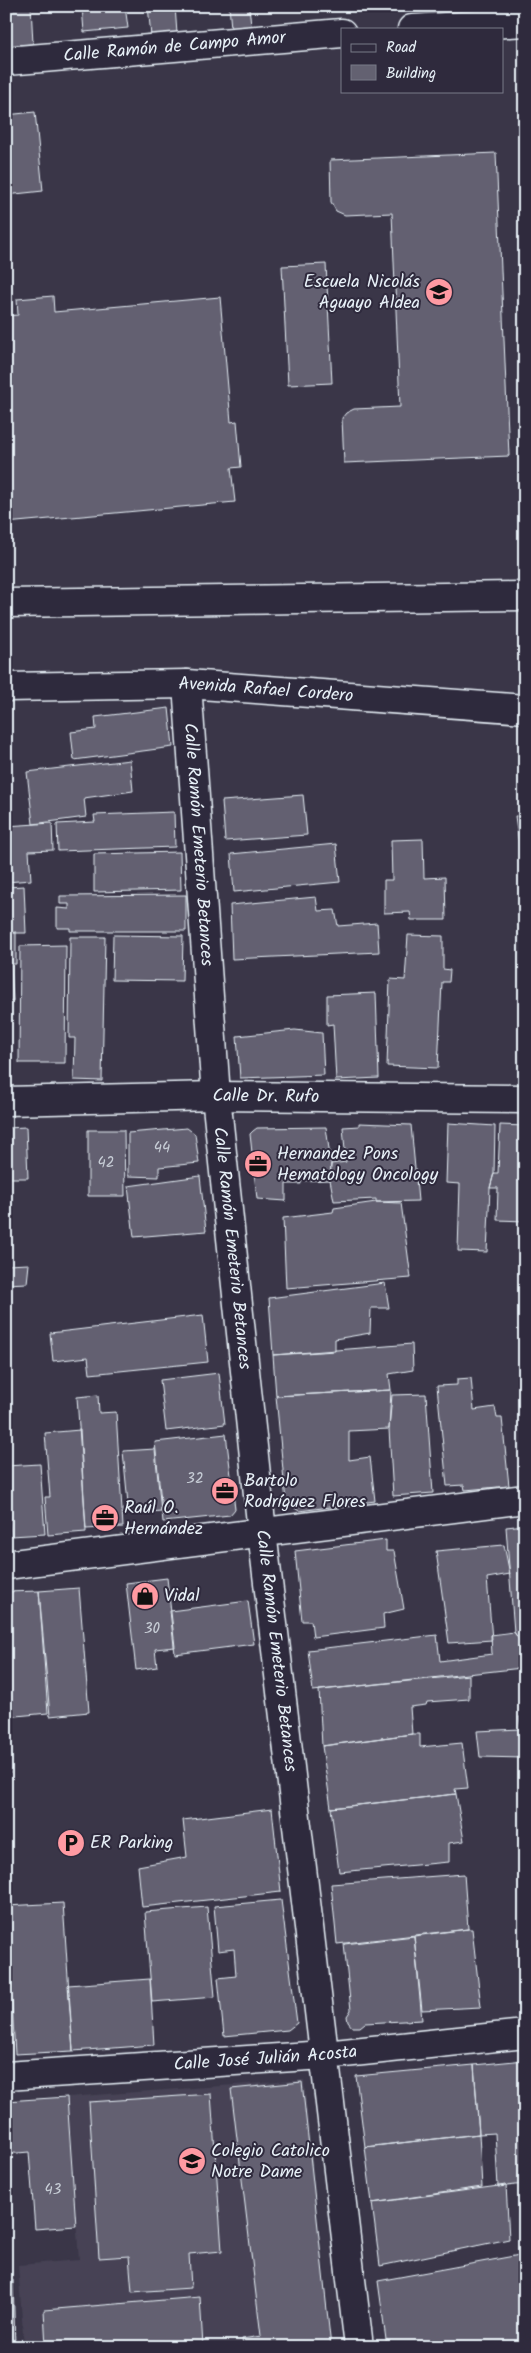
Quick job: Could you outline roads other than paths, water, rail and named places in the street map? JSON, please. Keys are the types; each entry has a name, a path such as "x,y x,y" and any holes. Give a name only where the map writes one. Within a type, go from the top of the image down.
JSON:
{"main road":[{"path":"428,28 525,22"},
{"name":"Calle Ramón de Campo Amor","path":"6,61 341,33"},
{"path":"6,603 525,596"},
{"name":"Avenida Rafael Cordero","path":"6,687 187,684 525,709"},
{"name":"Calle Ramón Emeterio Betances","path":"187,684 216,1096 262,1532 359,2347"},
{"name":"Calle Dr. Rufo","path":"6,1101 216,1096 525,1099"},
{"path":"6,1564 525,1499"},
{"name":"Calle José Julián Acosta","path":"6,2076 325,2055 525,2034"}],"place":[{"name":"Escuela Nicolás Aguayo Aldea","path":"439,292"},
{"name":"Hernandez Pons Hematology Oncology","path":"258,1164"},
{"name":"Bartolo Rodríguez Flores","path":"225,1491"},
{"name":"Raúl O. Hernández","path":"105,1518"},
{"name":"Vidal","path":"145,1596"},
{"name":"ER Parking","path":"71,1843"},
{"name":"Colegio Catolico Notre Dame","path":"192,2161"}]}
